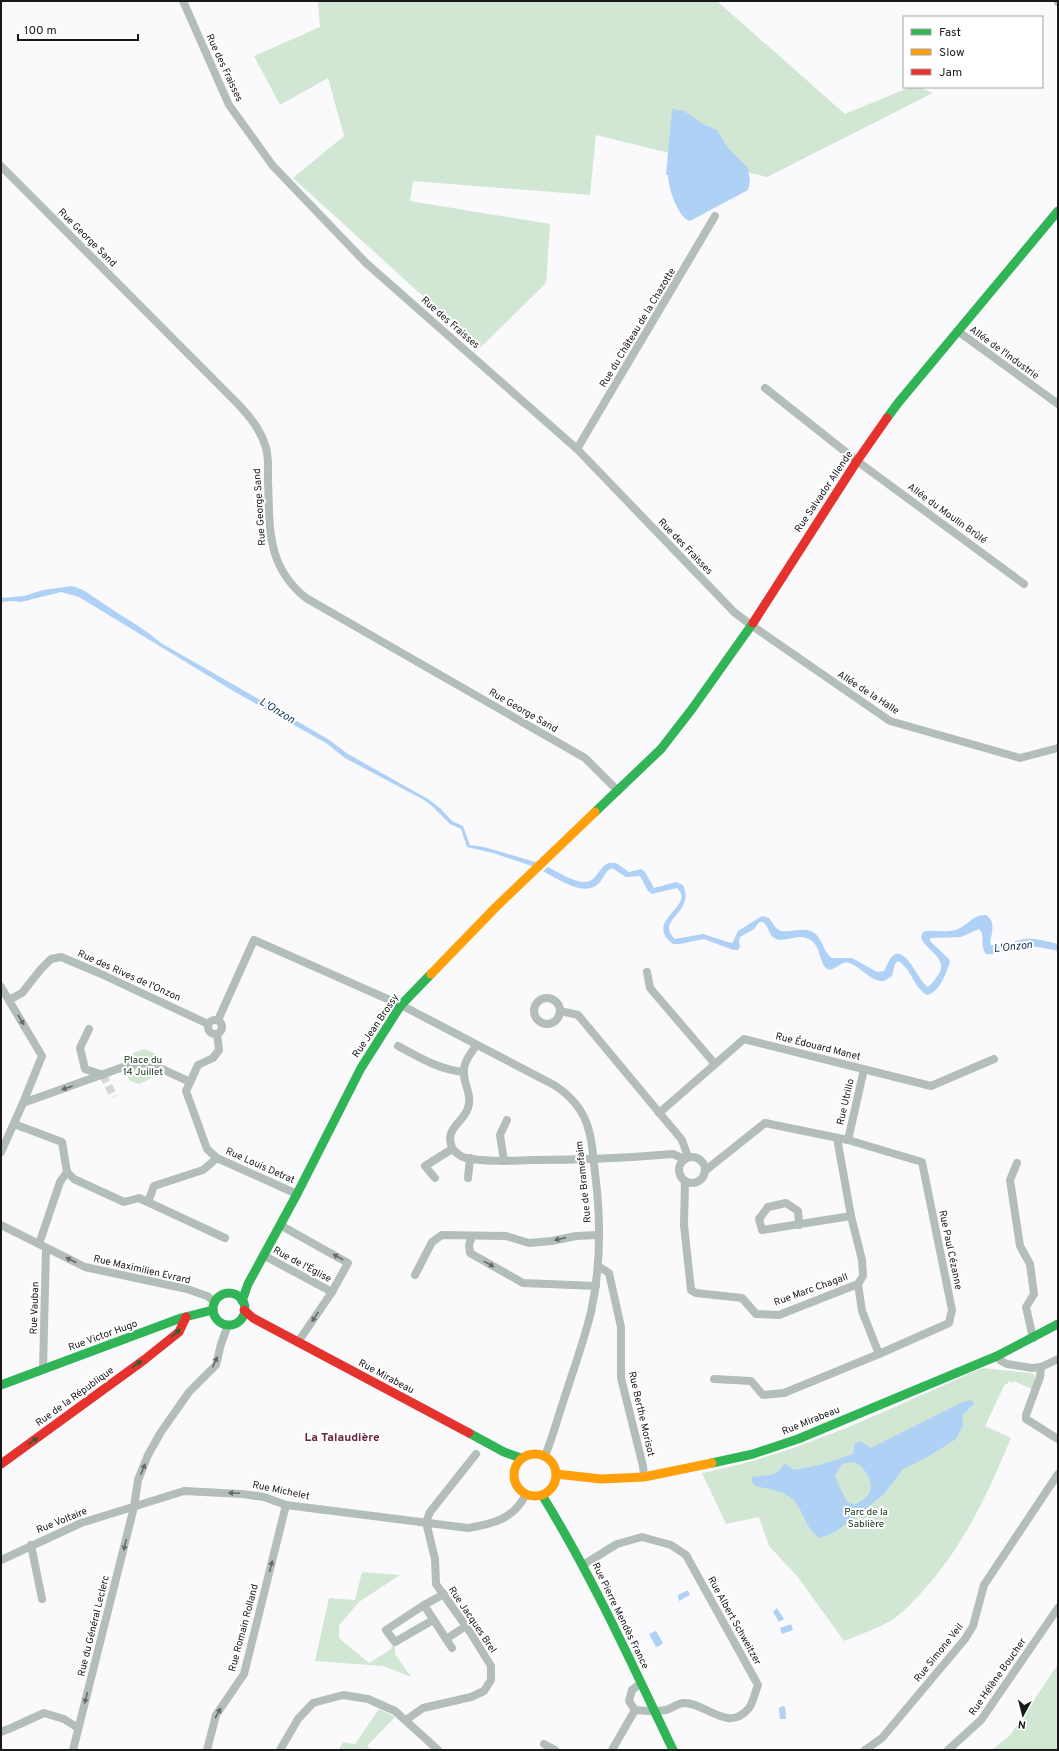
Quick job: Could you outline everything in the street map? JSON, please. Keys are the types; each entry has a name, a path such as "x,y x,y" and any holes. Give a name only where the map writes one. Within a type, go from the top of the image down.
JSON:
{"street":[{"name":"Rue des Fraisses","path":"183,1 229,105 273,166 366,263 577,448 734,612 751,625"},
{"name":"Rue George Sand","path":"1,166 251,418 261,434 266,449 270,521 274,551 278,565 294,589 306,598 585,758 618,791"},
{"name":"Rue Salvador Allende","path":"618,791 661,749 692,709 751,625 857,461 898,403 1058,210"},
{"name":"Rue du Château de la Chazotte","path":"577,448 715,216"},
{"name":"Allée de l'Industrie","path":"958,332 1058,404"},
{"name":"Allée du Moulin Brûlé","path":"765,388 857,461 1024,584"},
{"name":"Allée de la Halle","path":"751,625 890,721 1020,758 1058,748"},
{"name":"Rue Jean Brossy","path":"242,1301 248,1284 297,1194 361,1068 401,1005 496,907 618,791"},
{"name":"Rue de Bramefaim","path":"218,1020 254,940 401,1005 476,1046 554,1085 576,1102 583,1113 588,1127 594,1160 599,1211 598,1266 596,1286 585,1334 545,1456"},
{"name":"Rue des Rives de l'Onzon","path":"9,1000 22,993 51,959 61,957 99,972 208,1024"},
{"path":"647,972 650,988 715,1064"},
{"path":"1,987 42,1056 1,1152"},
{"path":"560,1011 578,1015 682,1140 686,1158"},
{"path":"212,1020 218,1020 222,1026 221,1030 217,1034 209,1031 208,1024 212,1020"},
{"path":"89,1029 80,1048 85,1069 103,1075"},
{"name":"Rue Louis Detrat","path":"217,1034 219,1050 213,1058 198,1065 186,1091 207,1149 217,1158 297,1194"},
{"name":"Rue Édouard Manet","path":"659,1113 744,1039 931,1086 994,1059"},
{"path":"398,1046 433,1065 452,1071 464,1072"},
{"path":"476,1046 470,1053 464,1066 470,1098 468,1109 453,1129 449,1138 452,1149 464,1158 504,1161 594,1160 673,1154 686,1158 696,1157 703,1162 706,1170 704,1177 699,1182 692,1184 685,1181 680,1175 679,1166 686,1158"},
{"path":"23,1103 126,1066 142,1063 162,1069 190,1082"},
{"name":"Rue Utrillo","path":"848,1140 864,1069"},
{"path":"504,1161 500,1135 507,1120"},
{"name":"Rue Paul Cézanne","path":"706,1170 764,1123 848,1140 922,1162 952,1310 949,1323 784,1393 763,1396 751,1381 714,1379"},
{"path":"14,1124 62,1142 67,1172 74,1179 124,1202 139,1198 225,1238"},
{"name":"Rue Marc Chagall","path":"685,1181 684,1225 691,1290 696,1293 742,1298 756,1314 779,1315 858,1284 863,1276 862,1260 851,1216 837,1138"},
{"path":"435,1178 425,1166 452,1149"},
{"path":"148,1202 154,1186 203,1170 217,1158"},
{"path":"468,1178 470,1158"},
{"path":"1017,1163 1010,1180 1020,1246 1030,1264 1034,1294 1026,1308 1032,1338"},
{"name":"Rue Vauban","path":"43,1370 43,1246 60,1182 67,1172"},
{"path":"800,1225 798,1212 786,1203 768,1207 759,1218 762,1230 800,1225 851,1216"},
{"name":"Rue Maximilien Evrard","path":"1,1225 85,1267 187,1289 207,1296 214,1306"},
{"name":"Rue de l'Église","path":"280,1225 348,1263 332,1292 298,1342"},
{"path":"415,1275 432,1242 442,1235 506,1236 529,1243 552,1241 576,1236 599,1235"},
{"path":"472,1236 469,1245 470,1254 524,1283 596,1286"},
{"name":"Rue de l'Église","path":"263,1255 332,1292"},
{"name":"Rue Berthe Morisot","path":"598,1266 608,1273 621,1327 621,1378 643,1466 644,1477"},
{"name":"Rue Jean Brossy","path":"234,1294 248,1284"},
{"path":"858,1284 862,1311 879,1354"},
{"path":"234,1294 242,1301 244,1310 243,1315 237,1322 228,1325 223,1324 216,1318 214,1306 221,1295 234,1294"},
{"name":"Rue Victor Hugo","path":"1,1385 214,1306"},
{"name":"Rue Mirabeau","path":"244,1310 253,1318 498,1449 521,1458"},
{"name":"Rue de la République","path":"1,1464 144,1360 179,1332 184,1318"},
{"name":"Rue Mirabeau","path":"556,1474 601,1479 644,1477 754,1454 798,1439 998,1356 1058,1324"},
{"name":"Rue du Général Leclerc","path":"73,1750 134,1507 138,1480 148,1455 161,1432 189,1392 216,1365 221,1344 228,1325"},
{"path":"998,1356 1001,1361 1007,1364 1041,1367 1058,1359"},
{"path":"1041,1367 1040,1377 1026,1415 1026,1419 1058,1438"},
{"path":"532,1453 545,1456 553,1463 556,1474 553,1487 542,1495 537,1496 526,1494 520,1490 514,1478 514,1470 521,1458 532,1453"},
{"path":"426,1522 430,1512 476,1454"},
{"name":"Rue Simone Veil","path":"865,1750 882,1738 965,1639 973,1626 984,1585 1058,1474"},
{"name":"Rue Michelet","path":"134,1507 184,1491 242,1494 264,1497 286,1504 468,1528 488,1525 505,1518 522,1502 526,1494"},
{"name":"Rue Pierre Mendès France","path":"542,1495 583,1565 673,1750"},
{"name":"Rue Romain Rolland","path":"208,1750 216,1715 244,1674 286,1504"},
{"name":"Rue Voltaire","path":"1,1560 81,1522 134,1507"},
{"name":"Rue Jacques Brel","path":"406,1720 423,1708 471,1698 484,1691 492,1680 491,1666 466,1626 436,1584 435,1559 426,1522"},
{"name":"Rue Albert Schweitzer","path":"583,1565 618,1544 642,1537 671,1544 686,1555 758,1685 749,1708 736,1718 720,1717 694,1704 682,1703 666,1710 655,1711"},
{"path":"32,1545 42,1598"},
{"path":"433,1620 395,1642 386,1630 424,1605 444,1594"},
{"path":"424,1605 452,1648"},
{"name":"Rue Hélène Boucher","path":"948,1750 982,1720 1058,1608"},
{"path":"446,1639 466,1626"},
{"path":"634,1710 629,1702 632,1690 641,1682"},
{"path":"280,1750 298,1719 313,1703 343,1695 368,1699 395,1711 438,1750"},
{"path":"634,1710 655,1711"},
{"path":"612,1750 634,1710"},
{"path":"1,1732 44,1713 64,1719 78,1728"},
{"path":"544,1744 555,1750"}],"green space":[{"path":"318,1 717,1 845,114 908,88 921,88 933,93 767,177 596,135 590,195 413,181 410,201 550,224 546,283 480,348 293,178 344,136 328,78 280,105 254,56 320,27"},
{"name":"Place du 14 Juillet","path":"144,1049 157,1054 162,1060 154,1075 148,1080 139,1084 130,1081 121,1065 127,1062 133,1053"},
{"name":"Parc de la Sablière","path":"982,1368 1032,1373 1035,1375 1035,1379 1032,1389 1014,1381 1013,1383 1009,1381 1005,1384 985,1426 1011,1438 993,1480 973,1520 936,1576 909,1605 887,1623 844,1641 797,1576 769,1546 759,1517 726,1524 702,1473 738,1465 810,1442 879,1414"},
{"path":"362,1572 400,1575 359,1602 339,1625 339,1638 369,1663 390,1650 395,1642 395,1654 411,1677 383,1666 315,1661 329,1598 355,1600"},
{"path":"1058,1664 1058,1750 992,1750 1011,1734"},
{"path":"379,1709 395,1717 367,1746 371,1750 339,1750 343,1742 355,1744"}],"water":[{"path":"672,109 684,111 705,125 717,130 728,148 748,168 750,181 748,190 690,221 682,214 674,201 668,175 666,175"},
{"name":"L'Onzon","path":"72,586 90,594 142,628 161,643 328,739 348,754 428,799 440,808 452,821 463,826 470,845 484,847 539,863 535,867 493,853 467,847 461,829 450,824 424,800 345,758 326,743 235,692 79,597 61,592 21,602 1,602 1,598 24,596 43,590"},
{"name":"L'Onzon","path":"609,863 616,863 629,872 641,869 645,872 654,888 676,882 683,885 686,895 684,903 681,910 669,926 670,932 675,939 703,934 731,943 733,942 738,931 762,916 769,918 776,928 781,931 807,930 812,932 819,938 828,955 832,958 852,958 877,972 884,971 894,955 899,954 904,956 924,984 928,987 938,975 941,969 941,964 936,955 923,942 921,937 923,932 955,930 977,916 986,915 991,921 991,945 1004,945 1026,939 1034,939 1058,944 1058,951 1038,947 1022,946 994,954 986,954 983,948 982,934 979,929 961,937 930,938 930,941 949,959 950,962 939,986 932,993 927,995 922,992 903,964 898,961 895,964 892,976 884,981 879,981 870,977 849,963 843,963 829,969 822,963 817,947 812,941 802,937 784,940 773,938 763,922 759,922 754,929 740,937 740,947 738,950 733,950 704,939 673,944 665,936 663,928 680,901 681,895 677,888 652,894 648,891 640,876 626,877 612,868 608,870 600,882 594,887 587,889 572,886 543,871 548,867 571,879 584,882 590,881 594,878 602,867"},
{"path":"972,1400 974,1404 962,1415 963,1426 956,1439 926,1458 903,1469 883,1495 837,1531 820,1538 810,1529 798,1505 793,1500 780,1492 755,1486 752,1482 752,1477 774,1474 781,1469 784,1464 794,1470 820,1465 853,1454 855,1443 860,1441 871,1448 963,1402","holes":["854,1462 858,1464 868,1476 871,1486 868,1495 855,1505 847,1502 835,1475 842,1464"]},
{"path":"688,1591 690,1595 679,1601 678,1595"},
{"path":"777,1608 784,1619 779,1622 773,1612"},
{"path":"791,1624 793,1630 782,1634 780,1628"},
{"path":"656,1631 663,1643 656,1647 649,1634"},
{"path":"782,1706 785,1707 786,1719 780,1719 779,1708"}],"tunnel":[{"path":"103,1075 114,1097"}],"traffic: fast":[{"path":"887,418 1058,211"},
{"path":"595,812 661,749 692,709 753,623"},
{"path":"242,1301 248,1284 297,1194 361,1068 401,1005 431,974"},
{"path":"229,1293 240,1298 245,1309 240,1320 229,1325 218,1320 213,1309 218,1298 229,1293"},
{"path":"1,1385 181,1318 213,1310"},
{"path":"712,1463 753,1454 798,1439 997,1356 1058,1324"},
{"path":"469,1433 504,1452 521,1458"},
{"path":"542,1495 595,1589 673,1750"}],"traffic: slow":[{"path":"431,974 496,907 595,812"},
{"path":"531,1454 539,1454 547,1457 553,1463 556,1475 553,1487 547,1493 539,1496 531,1496 523,1493 517,1487 514,1479 514,1471 517,1463 523,1457 531,1454"},
{"path":"556,1474 601,1479 644,1477 712,1463"}],"traffic: jam":[{"path":"753,623 857,461 887,418"},
{"path":"244,1310 253,1318 469,1433"},
{"path":"1,1464 144,1360 179,1332 186,1317"}],"district":[{"name":"La Talaudière","path":"342,1438"}]}
